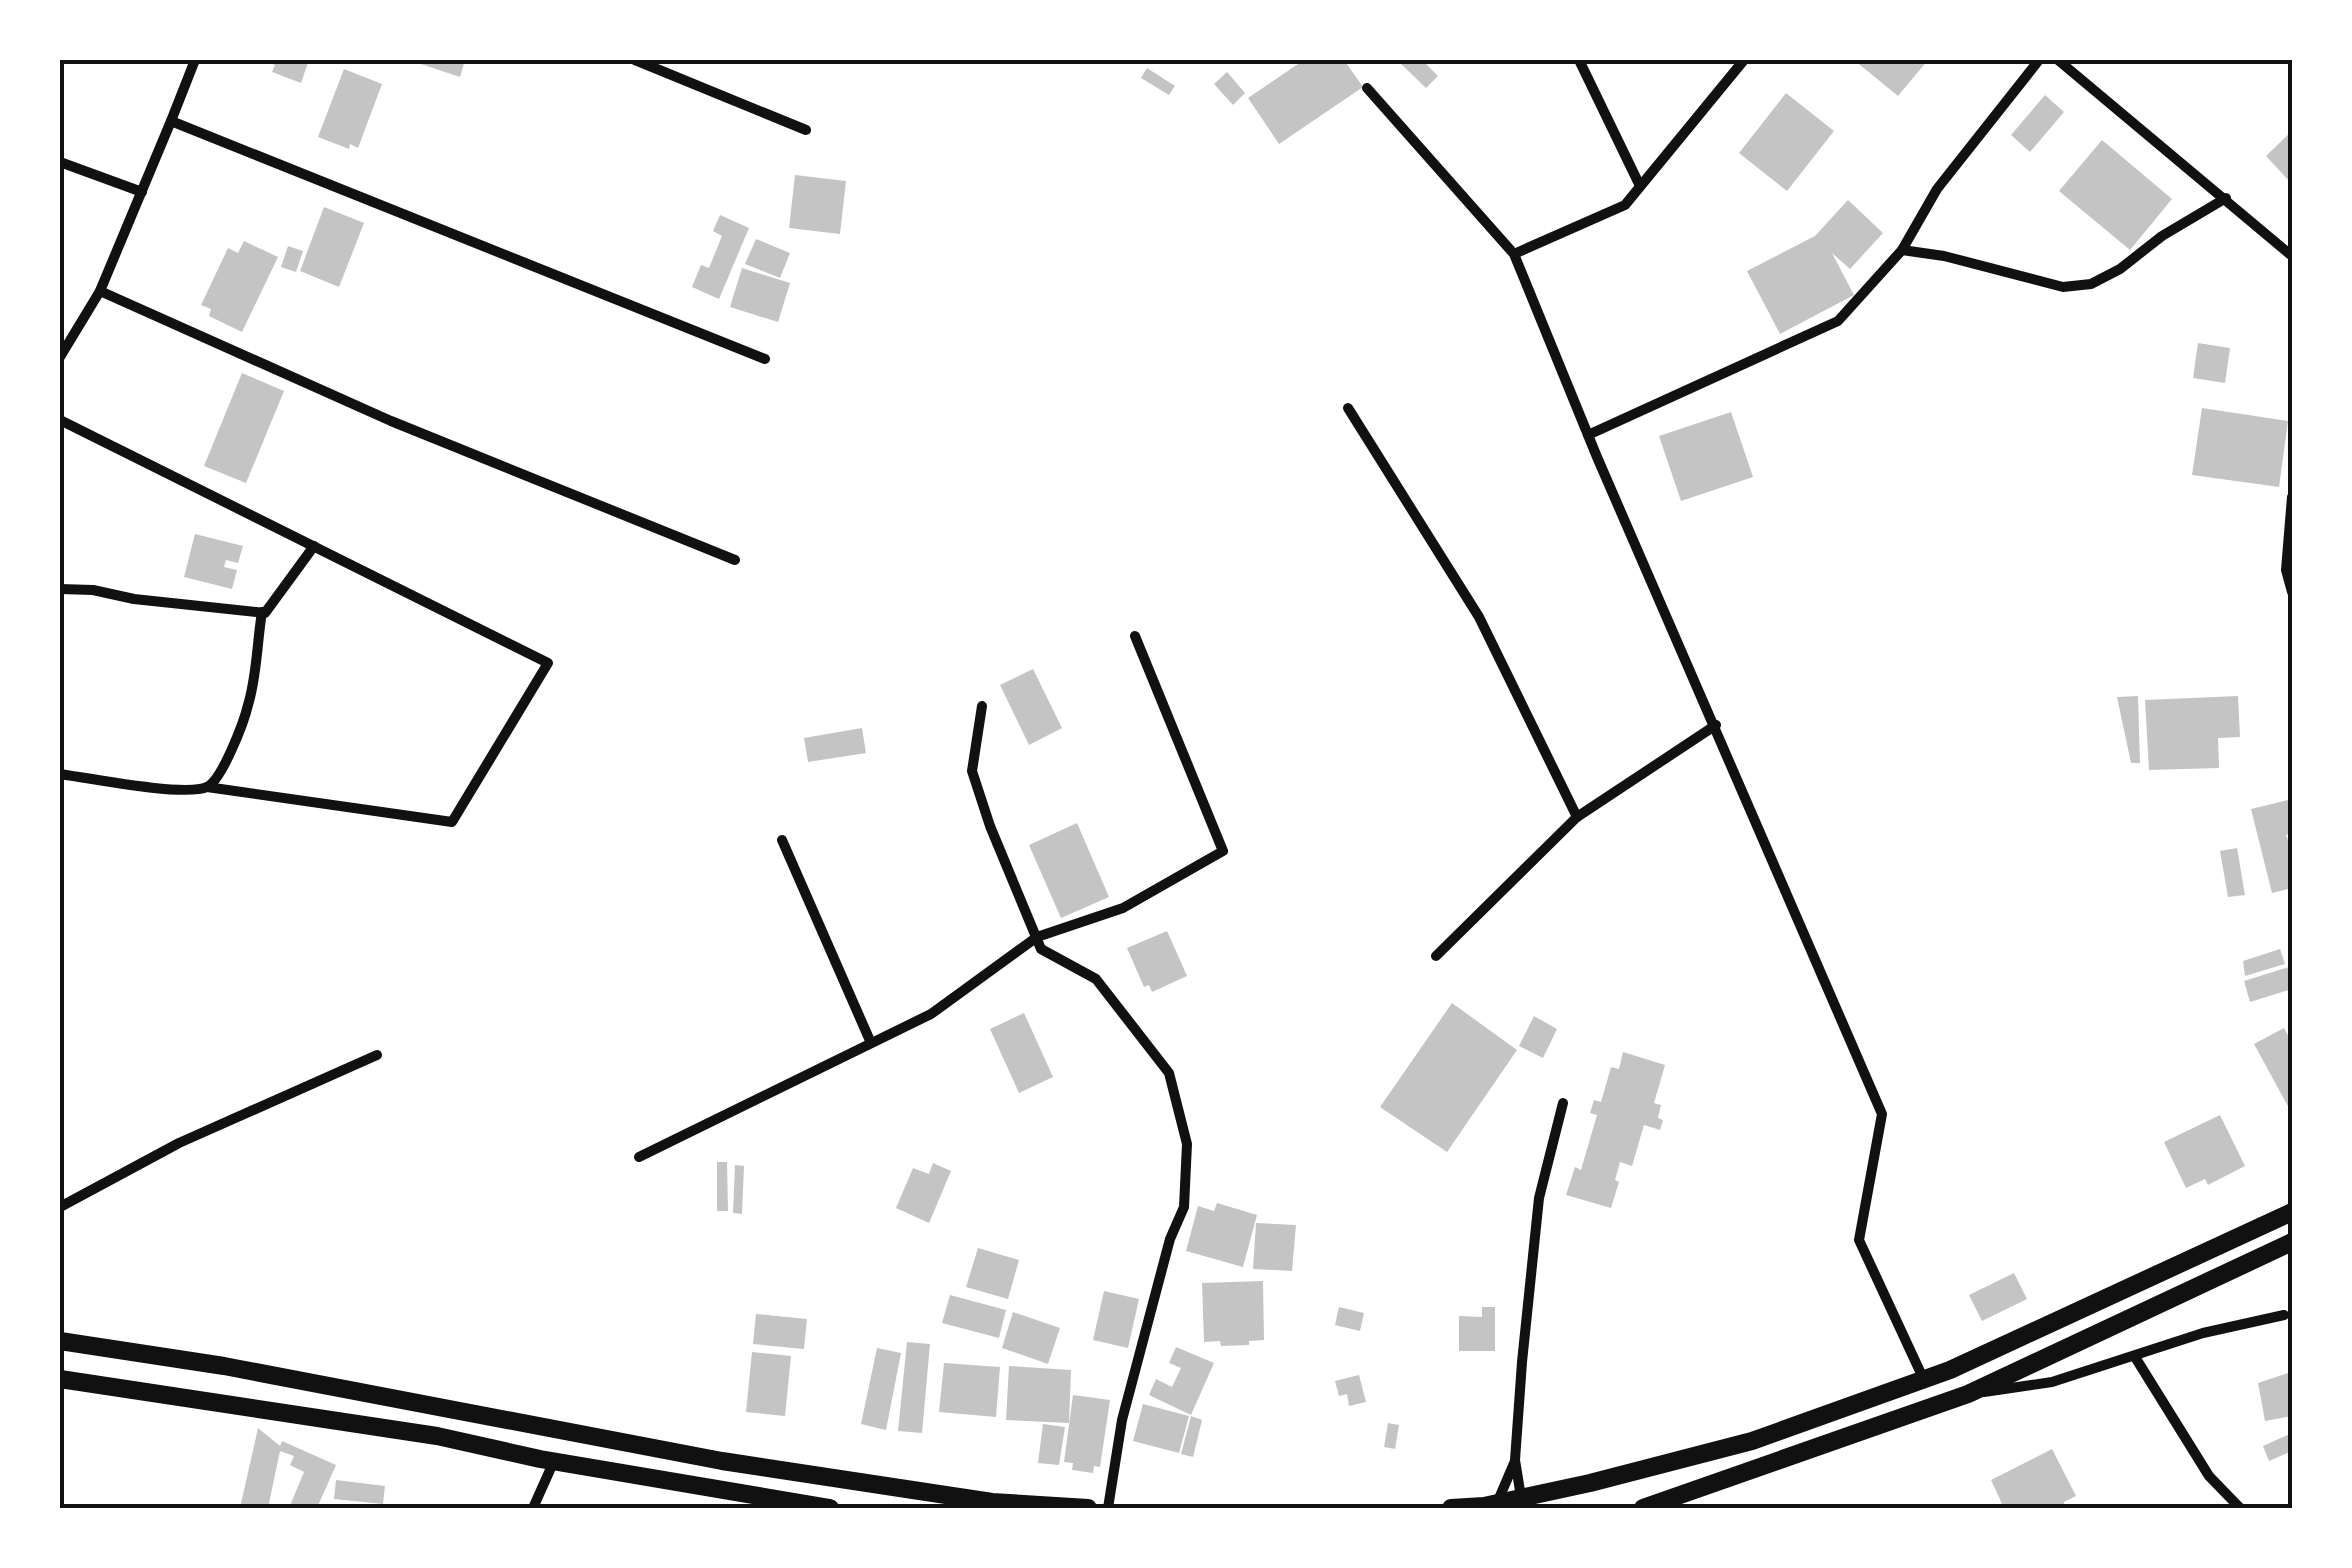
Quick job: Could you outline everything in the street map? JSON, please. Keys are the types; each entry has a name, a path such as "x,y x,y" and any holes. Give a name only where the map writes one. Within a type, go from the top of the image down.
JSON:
{"main road":[{"path":"1452,1508 1521,1498 1752,1441 1924,1380 2292,1212"},
{"path":"1643,1508 1968,1394 2292,1242"},
{"path":"60,1341 224,1366 722,1461 992,1502 1088,1508"},
{"path":"60,1378 437,1436 554,1461 830,1508"}],"street":[{"path":"60,357 100,290 195,60"},
{"path":"635,60 806,130"},
{"path":"1579,60 1640,186"},
{"path":"1514,254 1625,205 1744,60"},
{"path":"1588,435 1838,322 1902,250 1937,189 2039,60"},
{"path":"2058,60 2292,256"},
{"path":"1367,88 1514,254 1588,435 1882,1114 1859,1240 1924,1380"},
{"path":"171,122 766,359"},
{"path":"60,162 142,192"},
{"path":"1902,250 1944,256 2063,287 2091,284 2226,198"},
{"path":"100,290 391,421 735,560"},
{"path":"1348,408 1479,617 1578,817"},
{"path":"60,420 548,663 452,822 207,787 146,786 60,774"},
{"path":"2292,497 2292,592"},
{"path":"60,589 265,612 314,546"},
{"path":"207,787 218,776 249,704 262,612"},
{"path":"639,1157 931,1014 1037,937 1122,908 1223,851 1135,636"},
{"path":"982,706 972,770 990,826 1042,949 1096,979 1169,1073 1187,1144 1184,1206 1170,1239 1122,1420 1108,1508"},
{"path":"1436,956 1578,817 1716,725"},
{"path":"782,840 871,1043"},
{"path":"60,1207 179,1143 377,1055"},
{"path":"1521,1498 1515,1460 1539,1198 1562,1103"},
{"path":"1968,1394 2052,1382 2203,1333 2284,1315"},
{"path":"2135,1356 2209,1476 2240,1508"},
{"path":"1498,1502 1515,1460"},
{"path":"533,1508 554,1461"}],"building":[{"path":"262,60 309,60 301,83 272,72 275,65"},
{"path":"409,60 465,60 460,77"},
{"path":"1304,60 1344,60 1363,87 1279,144 1248,98"},
{"path":"1397,60 1422,60 1438,76 1426,88"},
{"path":"1854,60 1928,60 1898,96"},
{"path":"1147,68 1175,86 1169,95 1141,78"},
{"path":"344,69 382,84 358,148 350,144 349,149 318,137"},
{"path":"1227,72 1245,93 1233,105 1214,84"},
{"path":"1786,93 1834,131 1787,191 1739,153"},
{"path":"2045,95 2064,112 2030,152 2011,135"},
{"path":"2292,131 2292,184 2266,156"},
{"path":"2102,140 2172,199 2130,250 2059,191"},
{"path":"795,175 846,181 840,234 789,228"},
{"path":"1848,200 1883,233 1850,269 1832,253 1854,295 1780,334 1747,271 1815,236"},
{"path":"324,207 364,223 339,287 300,271"},
{"path":"720,215 749,228 719,299 692,287 701,265 709,268 722,236 713,231"},
{"path":"756,239 790,253 780,278 745,264"},
{"path":"244,241 278,257 242,332 209,316 211,309 201,305 228,248 238,253"},
{"path":"288,246 303,251 296,272 281,267"},
{"path":"742,268 790,283 778,322 730,307"},
{"path":"2198,343 2230,348 2225,383 2193,378"},
{"path":"242,373 284,391 246,483 204,466"},
{"path":"2202,408 2288,421 2279,487 2192,475"},
{"path":"1731,412 1753,477 1681,501 1659,436"},
{"path":"195,534 243,546 238,563 226,560 224,567 237,570 232,589 184,577"},
{"path":"1033,669 1062,728 1029,745 1000,685"},
{"path":"2138,696 2140,763 2131,763 2117,697"},
{"path":"2238,696 2240,737 2218,738 2219,768 2149,770 2145,700"},
{"path":"862,728 866,753 808,762 804,738"},
{"path":"2292,799 2292,833 2286,835 2292,843 2292,888 2272,893 2251,809"},
{"path":"1077,823 1109,897 1061,918 1029,845"},
{"path":"2237,848 2245,895 2228,897 2220,851"},
{"path":"1167,931 1187,976 1152,992 1149,985 1144,987 1127,948"},
{"path":"2280,949 2285,964 2245,976 2243,961"},
{"path":"2292,966 2292,989 2250,1002 2244,981"},
{"path":"1452,1003 1517,1050 1447,1152 1380,1107"},
{"path":"1024,1013 1053,1077 1019,1093 990,1029"},
{"path":"1534,1016 1557,1029 1543,1058 1519,1046"},
{"path":"2284,1028 2292,1043 2289,1108 2254,1044"},
{"path":"1623,1052 1665,1065 1654,1103 1661,1105 1658,1118 1663,1120 1660,1130 1644,1125 1632,1166 1620,1162 1611,1208 1566,1195 1575,1167 1581,1170 1597,1115 1590,1113 1594,1100 1601,1102 1611,1067 1619,1069"},
{"path":"2220,1115 2245,1166 2208,1185 2205,1179 2186,1188 2164,1142"},
{"path":"717,1162 727,1162 728,1211 717,1211"},
{"path":"933,1163 951,1171 929,1223 896,1208 913,1168 929,1174"},
{"path":"735,1165 744,1166 742,1214 733,1213"},
{"path":"1217,1203 1257,1215 1243,1267 1186,1251 1198,1206 1214,1211"},
{"path":"1256,1223 1296,1225 1292,1271 1253,1269"},
{"path":"978,1248 1019,1260 1008,1299 966,1287"},
{"path":"2014,1273 2027,1299 1982,1321 1969,1295"},
{"path":"1263,1281 1264,1340 1221,1346 1220,1341 1204,1342 1202,1283"},
{"path":"1104,1291 1139,1299 1128,1348 1093,1340"},
{"path":"950,1295 1006,1310 999,1338 942,1323"},
{"path":"1339,1307 1364,1313 1360,1331 1335,1325"},
{"path":"1482,1307 1495,1307 1495,1351 1459,1351 1459,1316 1482,1317"},
{"path":"1013,1312 1060,1328 1048,1364 1002,1348"},
{"path":"756,1314 807,1319 804,1349 753,1344"},
{"path":"907,1342 930,1344 922,1433 898,1431"},
{"path":"1176,1347 1214,1363 1191,1415 1149,1395 1156,1379 1172,1387 1181,1368 1169,1363"},
{"path":"877,1348 901,1353 886,1430 861,1424"},
{"path":"752,1352 791,1356 785,1416 746,1412"},
{"path":"944,1363 1000,1367 996,1417 939,1412"},
{"path":"1009,1366 1071,1370 1069,1423 1006,1420"},
{"path":"2291,1372 2292,1416 2265,1421 2258,1383"},
{"path":"1359,1375 1366,1402 1349,1406 1347,1394 1339,1396 1335,1381"},
{"path":"1073,1395 1110,1400 1100,1467 1094,1466 1093,1473 1072,1470 1073,1463 1064,1462"},
{"path":"1143,1404 1189,1416 1179,1453 1133,1441"},
{"path":"1191,1416 1202,1420 1193,1457 1181,1454"},
{"path":"1388,1423 1399,1425 1395,1449 1384,1447"},
{"path":"1043,1424 1065,1427 1059,1465 1038,1463"},
{"path":"258,1428 280,1446 282,1441 336,1465 317,1508 289,1508 304,1472 290,1465 294,1456 280,1451 268,1508 240,1508"},
{"path":"2292,1433 2292,1451 2269,1461 2263,1446"},
{"path":"2052,1449 2076,1496 2064,1502 2063,1508 2004,1508 1991,1480"},
{"path":"336,1480 385,1486 383,1504 334,1499"}]}
